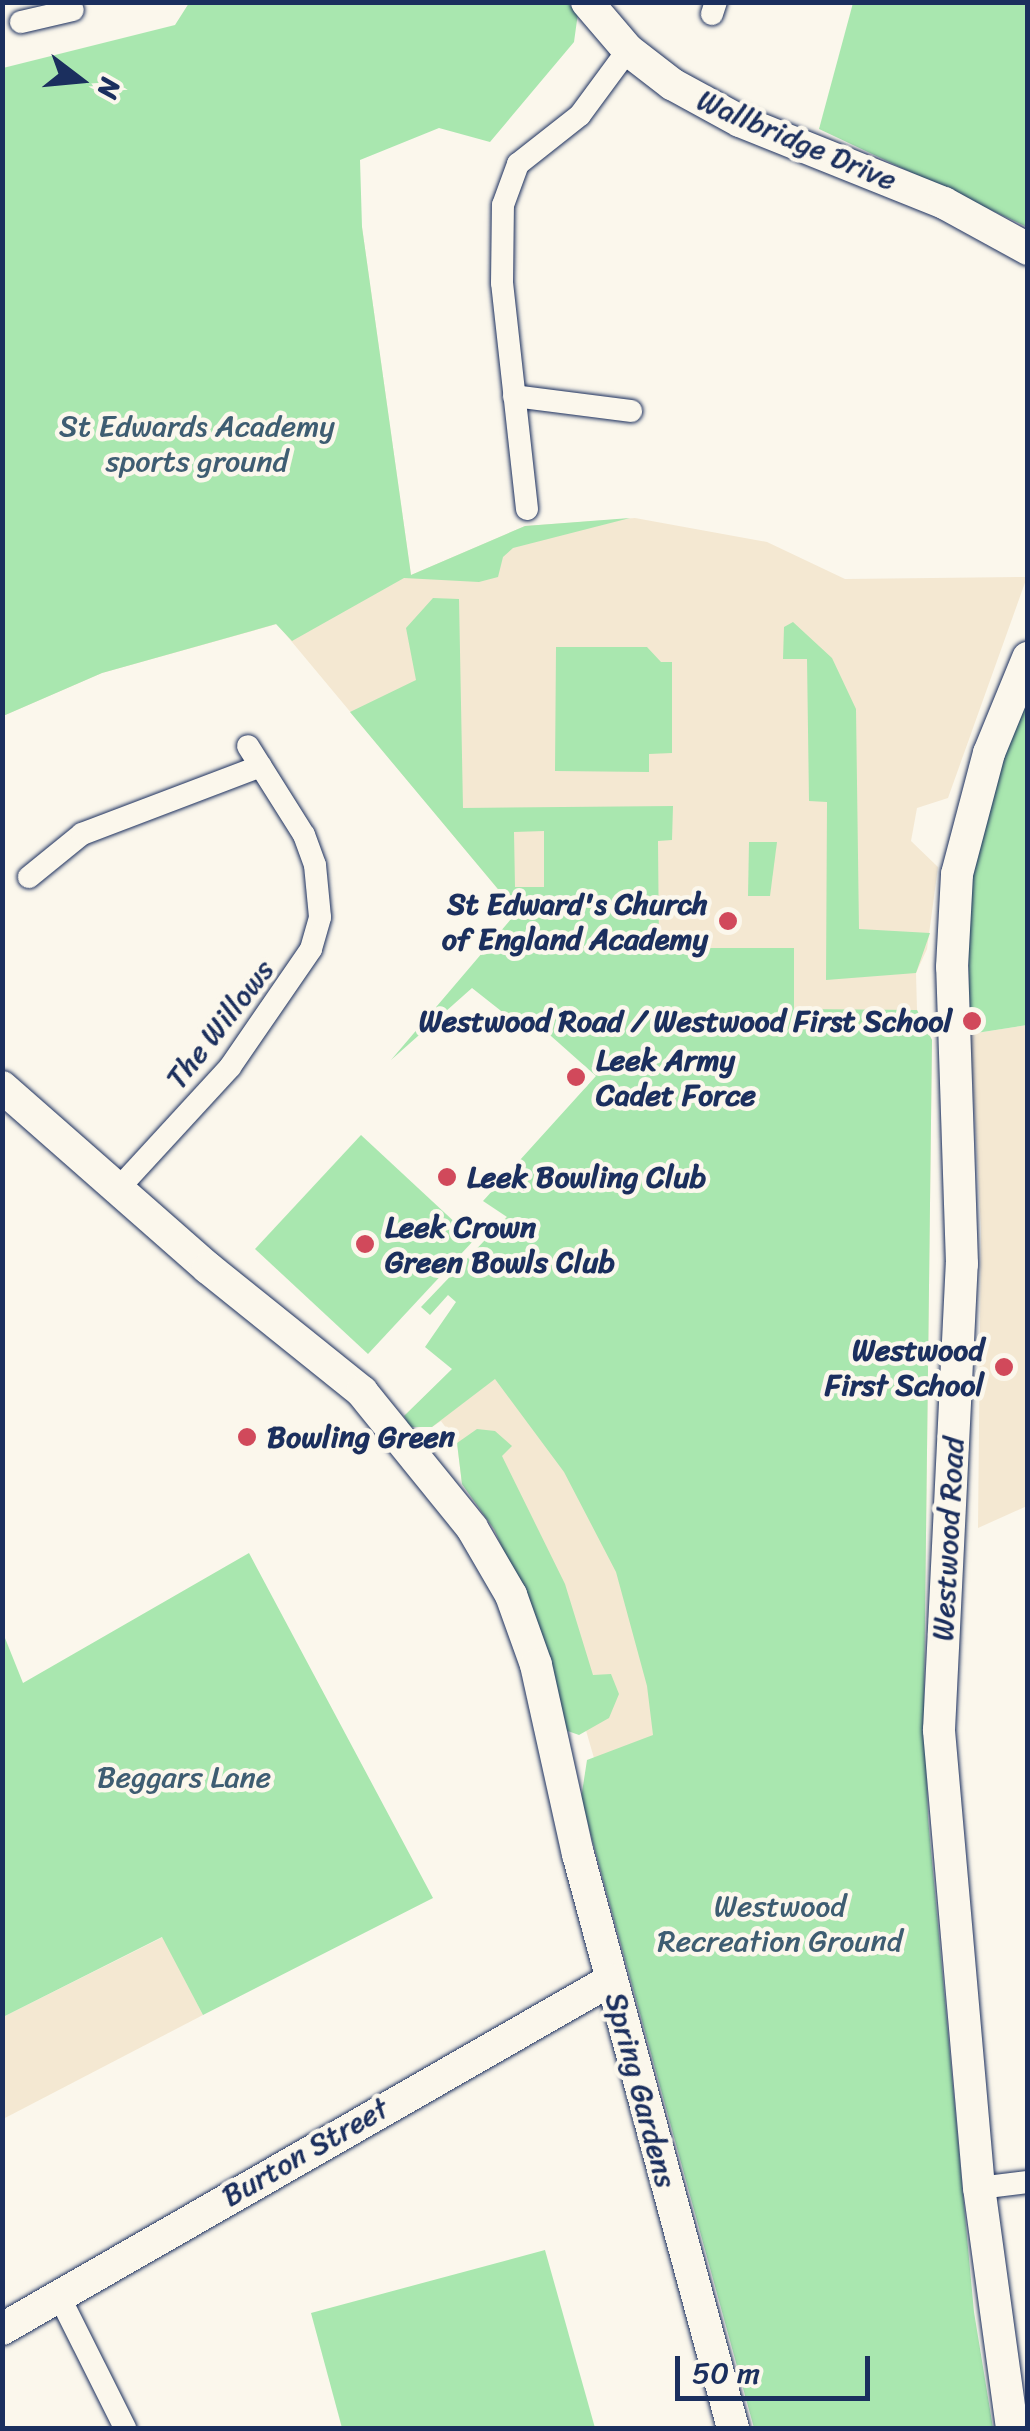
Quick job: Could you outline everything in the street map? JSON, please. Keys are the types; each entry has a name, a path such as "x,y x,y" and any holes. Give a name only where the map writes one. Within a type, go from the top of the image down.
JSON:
{"street":[{"name":"Wallbridge Drive","path":"587,2 628,50 672,84 740,121 944,203 1028,249"},
{"path":"21,22 43,8 72,10"},
{"path":"526,509 502,284 509,183 534,147 580,114 628,50"},
{"path":"514,396 631,411"},
{"name":"Westwood Road","path":"1012,2428 979,2188 939,1730 962,1264 952,967 957,874 972,811 1028,658"},
{"name":"The Willows","path":"117,1190 230,1067 311,948 320,916 315,865 304,835 248,746"},
{"path":"29,877 82,834 260,766"},
{"path":"2,1087 117,1190"},
{"name":"Spring Gardens","path":"117,1190 362,1392 424,1465 511,1595 556,1750 611,1980 733,2428"},
{"name":"Burton Street","path":"2,2328 611,1980"},
{"path":"979,2188 1028,2182"},
{"path":"59,2296 125,2428"}],"shaded area":[{"name":"St Edward's Church of England Academy","path":"3,68 362,227 411,575 525,526 635,518 767,542 845,579 1027,577 948,798 917,808 911,841 938,867 927,949 916,973 917,1010 932,1040 924,1700 596,1765 585,1727 494,1530 462,1484 457,1443 441,1421 432,1427 404,1416 505,1320 479,1247 638,1072 533,931 277,624 102,673 3,716"},
{"name":"Westwood First School","path":"1027,1025 1027,1506 978,1528 981,1228 970,1034"},
{"path":"163,1937 203,2015 3,2119 3,2017"}],"green space":[{"name":"St Edwards Academy sports ground","path":"189,3 567,3 578,13 574,42 490,142 439,128 360,160 362,227 411,575 525,526 630,518 513,548 503,557 498,577 479,582 404,578 292,641 276,624 102,673 3,716 3,68 175,25"},
{"path":"853,3 1027,3 1027,227 819,129"},
{"name":"Westwood Recreation Ground","path":"433,598 459,599 463,808 673,806 672,840 658,841 659,948 794,948 794,1009 917,1010 932,1040 924,1700 928,1818 974,2312 993,2428 754,2428 581,1799 587,1760 653,1735 647,1686 616,1572 564,1472 495,1379 432,1427 410,1427 404,1416 452,1369 425,1347 456,1302 448,1295 430,1315 421,1307 507,1217 483,1201 596,1076 542,1028 524,1029 472,988 391,1060 517,912 350,712 416,680 406,628","holes":["544,831 544,887 515,887 514,832"]},
{"path":"793,622 832,658 856,709 859,929 930,933 916,973 826,980 827,802 809,801 807,659 783,659 784,627"},
{"path":"556,647 647,647 661,662 672,662 672,753 649,754 649,772 555,771"},
{"path":"1027,659 1027,1025 970,1034 966,835"},
{"path":"749,842 777,842 770,896 748,896"},
{"name":"Leek Crown Green Bowls Club","path":"361,1135 474,1240 368,1354 255,1249"},
{"path":"477,1429 495,1431 512,1446 502,1456 565,1584 593,1675 611,1674 619,1694 609,1718 579,1735 562,1729 519,1585 494,1529 462,1484 457,1443"},
{"name":"Beggars Lane","path":"249,1553 433,1898 203,2015 162,1937 3,2017 3,1633 23,1683"},
{"path":"545,2250 595,2428 342,2428 311,2313"}],"place":[{"name":"St Edward's Church of England Academy","path":"728,921"},
{"name":"Westwood Road / Westwood First School","path":"972,1021"},
{"name":"Leek Army Cadet Force","path":"576,1077"},
{"name":"Leek Bowling Club","path":"447,1177"},
{"name":"Leek Crown Green Bowls Club","path":"365,1244"},
{"name":"Westwood First School","path":"1004,1367"},
{"name":"Bowling Green","path":"247,1437"}]}
